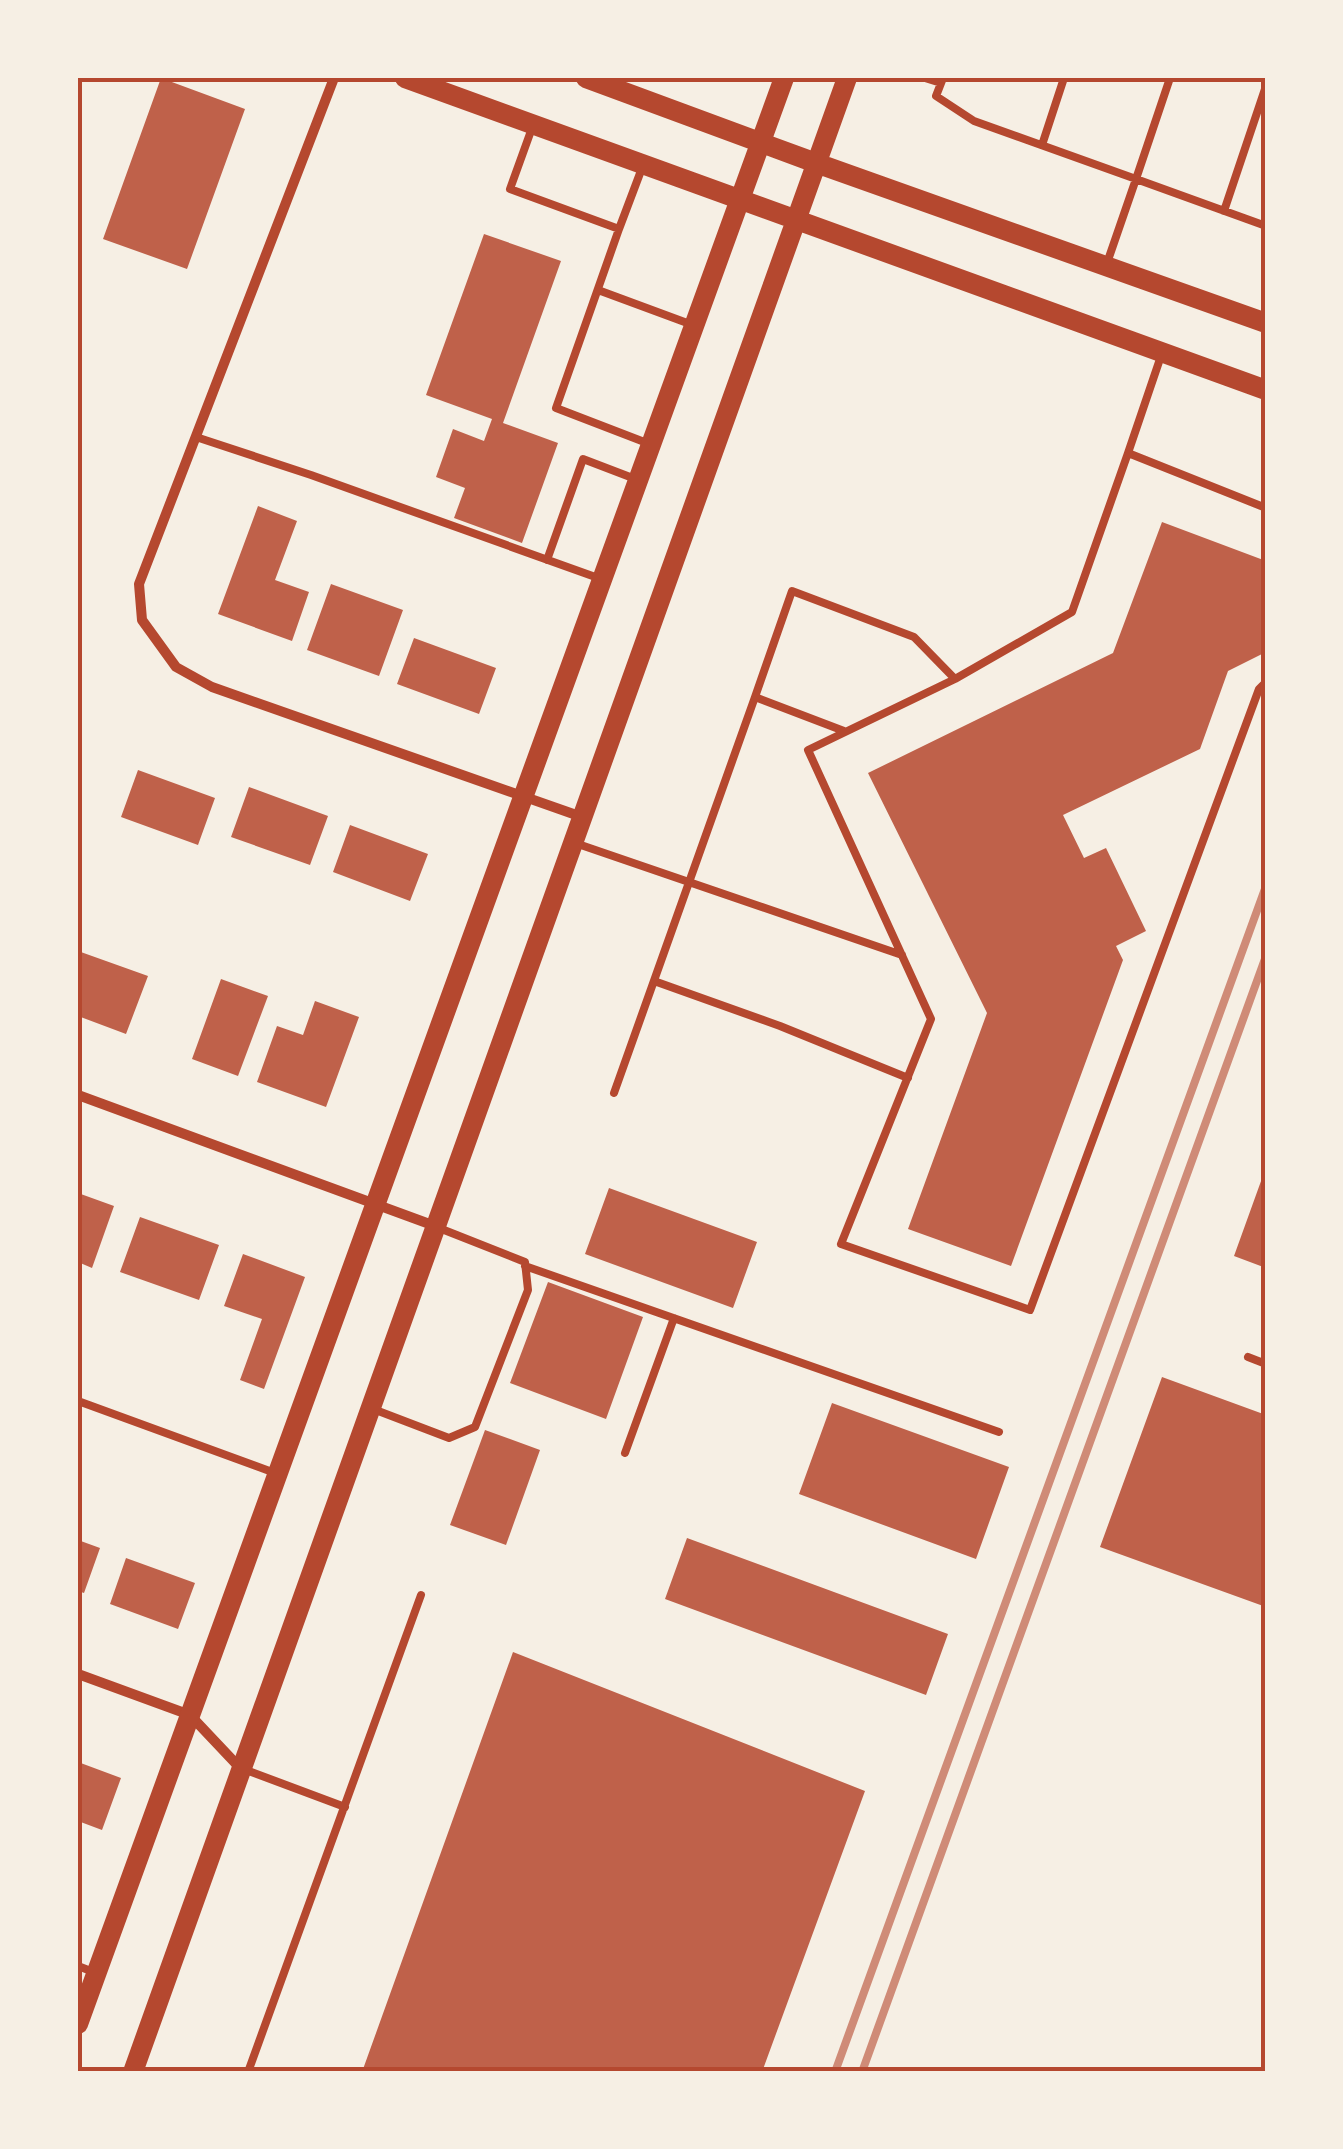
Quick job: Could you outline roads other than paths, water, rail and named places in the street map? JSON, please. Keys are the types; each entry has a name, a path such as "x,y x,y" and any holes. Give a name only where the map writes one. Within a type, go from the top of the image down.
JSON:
{"main road":[{"path":"405,78 1266,390"},
{"path":"586,78 1266,323"},
{"path":"78,2024 87,1969 190,1715 784,78"},
{"path":"133,2072 848,78"}],"street":[{"path":"334,78 139,584 142,620 176,667 212,687 582,817"},
{"path":"78,1096 435,1226"},
{"path":"78,1674 190,1715 241,1769"}],"lane":[{"path":"925,78 942,80 936,96 974,122 1266,226"},
{"path":"1042,145 1064,78"},
{"path":"1106,266 1170,78"},
{"path":"1224,210 1266,86"},
{"path":"533,124 510,189 620,229"},
{"path":"643,164 556,408 651,445"},
{"path":"598,290 694,326"},
{"path":"1162,353 1072,612 955,678 808,750 932,1019 841,1244 1030,1310 1259,688 1266,682"},
{"path":"196,437 601,579"},
{"path":"1128,453 1266,508"},
{"path":"547,560 583,460 638,480"},
{"path":"614,1093 792,592 914,637 955,678"},
{"path":"755,696 844,731"},
{"path":"573,842 902,955"},
{"path":"654,981 908,1078"},
{"path":"370,1408 450,1438 475,1427 528,1290 525,1262 435,1226"},
{"path":"525,1266 1000,1432"},
{"path":"626,1453 674,1318"},
{"path":"1248,1358 1266,1364"},
{"path":"78,1400 277,1473"},
{"path":"248,2072 421,1596"},
{"path":"241,1769 345,1806"}],"railway":[{"path":"835,2072 1266,886"},
{"path":"862,2072 1266,956"}]}
